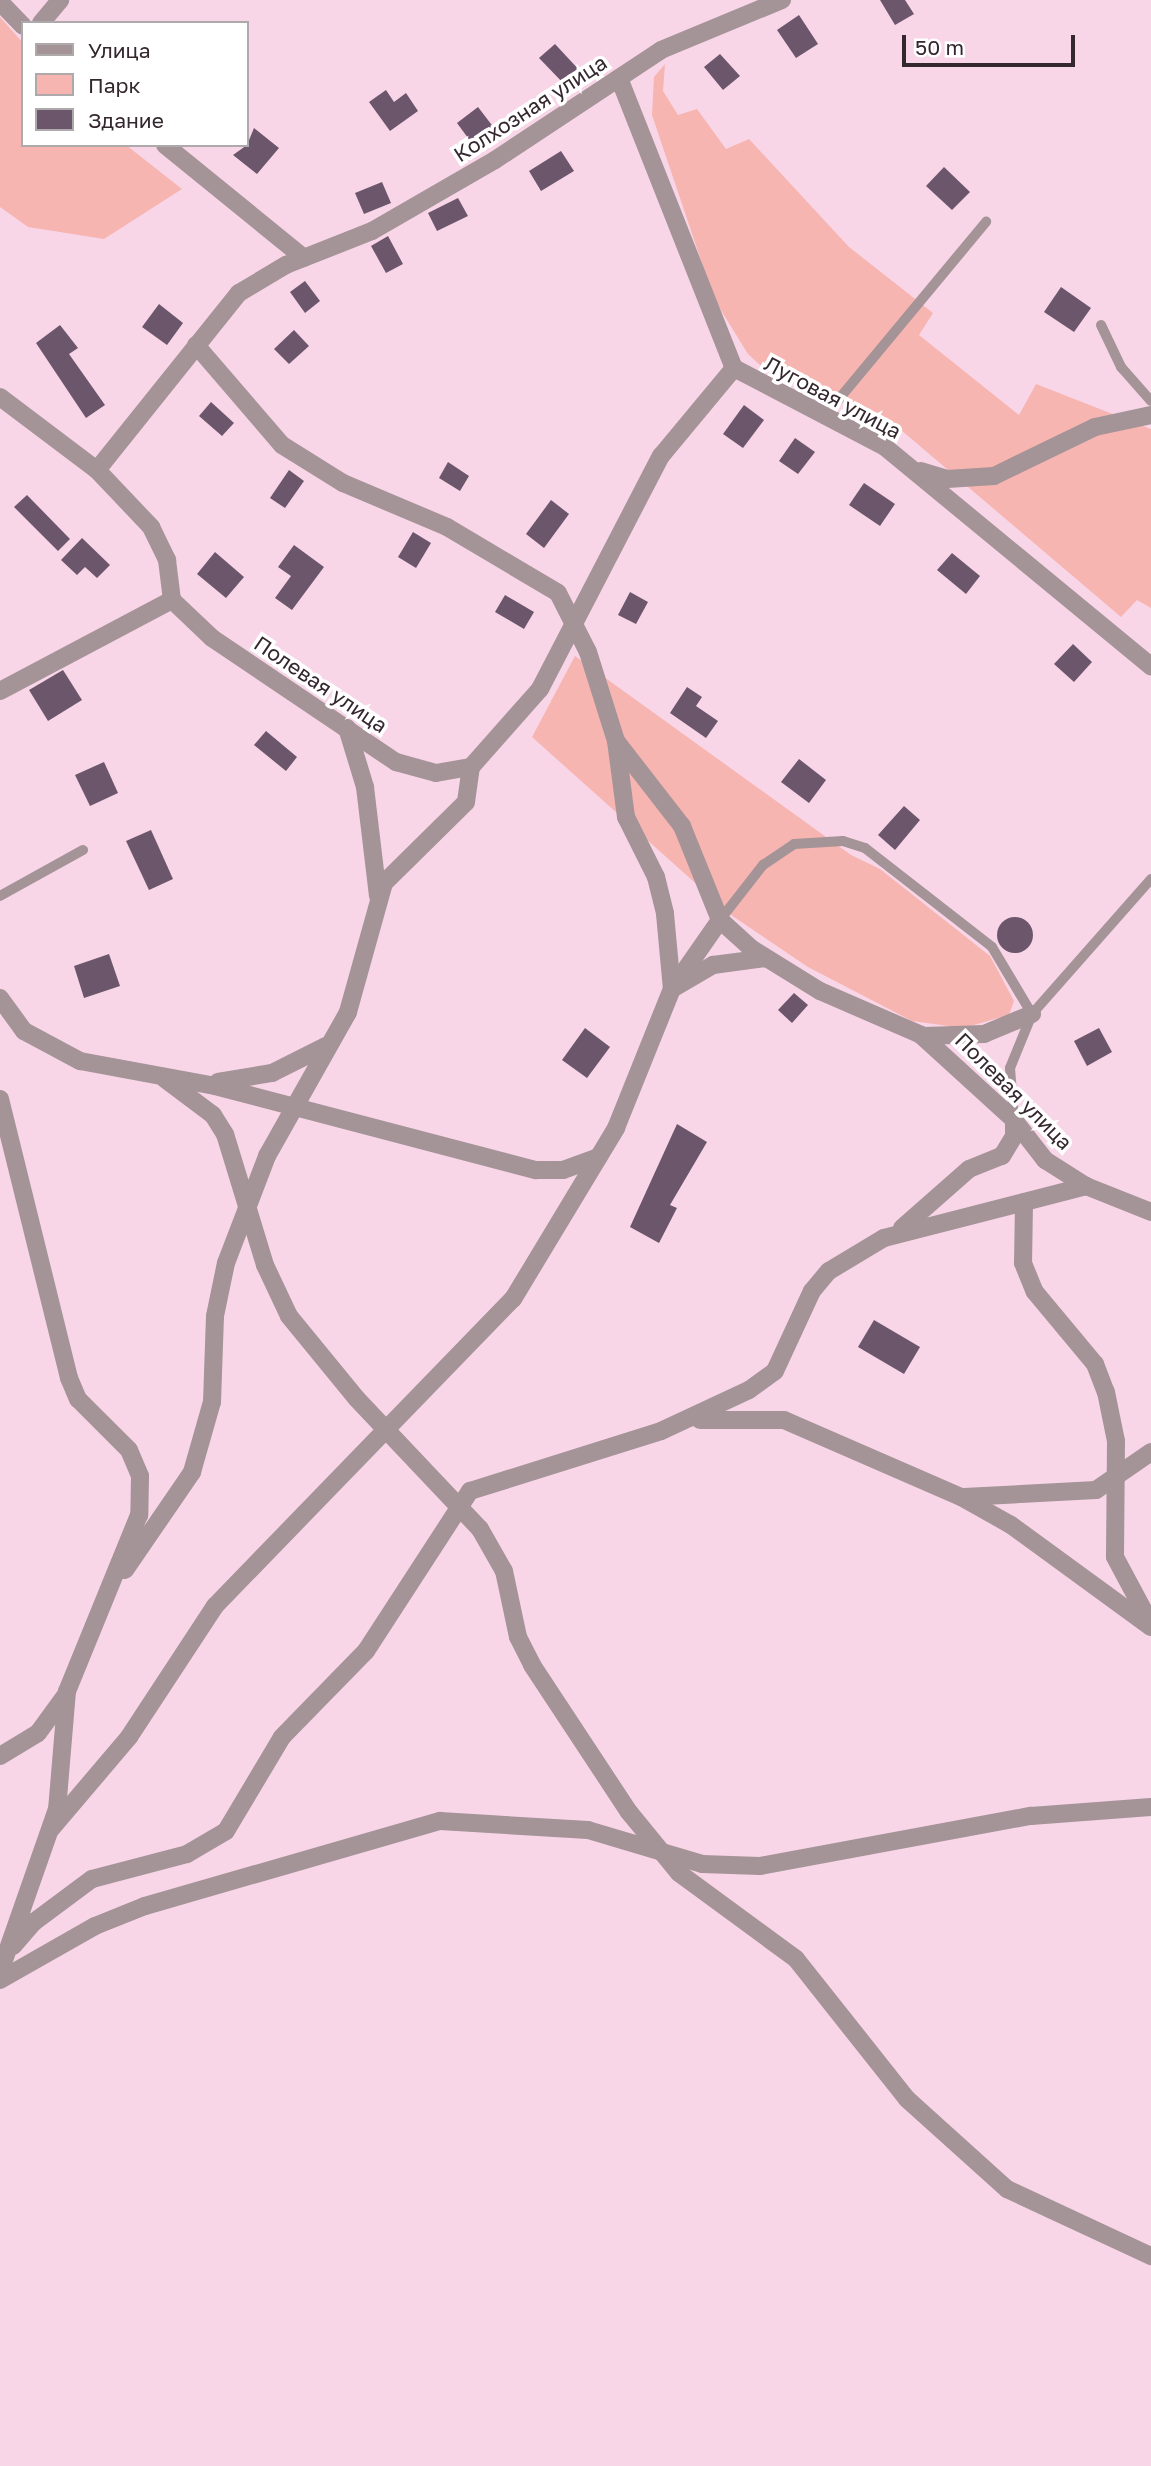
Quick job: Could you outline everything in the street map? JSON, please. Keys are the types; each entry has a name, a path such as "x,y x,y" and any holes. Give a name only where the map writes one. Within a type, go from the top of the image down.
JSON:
{"street":[{"path":"43,21 60,0"},
{"name":"Колхозная улица","path":"97,470 239,293 304,258 372,231 495,160 661,50 782,0"},
{"path":"0,2 21,24"},
{"name":"Луговая улица","path":"619,78 734,368 885,447 1151,666"},
{"path":"167,147 304,258"},
{"name":"Полевая улица","path":"196,345 282,445 344,483 411,509 522,568 558,593 573,618 616,741 682,826 720,920 766,958 843,1003 921,1035 1014,1120 1045,1160 1086,1186 1151,1212"},
{"path":"114,1583 174,1506 205,1438 219,1294 249,1203 294,1106 334,1039 362,974 384,883 405,858 466,802 471,768 540,689 573,618 661,456 734,368"},
{"path":"0,397 97,470 151,527 167,560 172,600 0,691"},
{"path":"910,468 947,480 994,476 1095,427 1151,415"},
{"name":"Полевая улица","path":"172,600 212,638 396,762 436,773 471,768"},
{"path":"347,728 359,755 374,835 379,901"},
{"path":"616,741 626,817 656,877 665,914 672,989"},
{"path":"51,1829 129,1737 215,1606 389,1432 513,1299 599,1157 672,989 720,920"},
{"path":"672,989 713,965 766,958"},
{"path":"0,998 24,1031"},
{"path":"0,1013 24,1031 67,1054 165,1079 294,1106 549,1172 599,1157"},
{"name":"Полевая улица","path":"921,1035 984,1034 1032,1014"},
{"path":"197,1084 272,1073 334,1039"},
{"path":"165,1079 213,1115 238,1160 265,1265 289,1316 389,1432 458,1504 504,1571 518,1637 532,1665 679,1873 796,1959 907,2099 1007,2189 1151,2256"},
{"path":"0,1100 65,1369 78,1399 136,1461 139,1516 114,1583 67,1691 38,1733 0,1756"},
{"path":"13,1946 34,1922 92,1879 187,1854 226,1831 282,1737 366,1651 458,1504 500,1478 679,1423 775,1371 812,1291 829,1271 918,1219 969,1169 1002,1156 1014,1136 1014,1120"},
{"path":"884,1238 1086,1186"},
{"path":"1024,1202 1023,1264 1035,1292 1095,1364 1116,1441 1115,1557 1151,1622"},
{"path":"679,1423 784,1420 961,1496 1151,1627"},
{"path":"961,1496 1060,1494 1096,1490 1151,1452"},
{"path":"0,1972 13,1946 51,1829 67,1691"},
{"path":"0,1980 50,1949 145,1906 440,1821 587,1830 702,1864 761,1866 1031,1815 1151,1807"}],"lane":[{"path":"824,417 986,222"},
{"path":"1101,325 1121,367 1151,401"},
{"path":"720,920 776,854 816,841 854,844 891,863 992,947 1032,1014"},
{"path":"0,896 83,850"},
{"path":"1014,1120 1010,1068 1032,1014 1151,879"}],"green space":[{"path":"0,17 21,41 21,147 129,147 182,189 104,239 28,227 0,207"},
{"path":"665,64 663,91 678,115 697,109 726,149 749,139 849,247 933,313 919,335 1019,415 1036,384 1151,429 1151,608 1137,600 1121,617 901,430 825,390 774,378 748,354 714,299 652,115 654,77"},
{"path":"575,656 851,855 880,869 990,956 1014,1001 1009,1015 963,1028 912,1021 808,967 731,915 532,737"}],"building":[{"path":"880,0 905,0 914,14 895,25"},
{"path":"799,15 818,44 796,58 777,30"},
{"path":"555,44 581,72 566,86 539,58"},
{"path":"720,54 740,76 723,90 704,67"},
{"path":"386,90 394,102 406,93 418,111 390,131 369,102"},
{"path":"478,107 501,137 479,153 457,123"},
{"path":"254,128 279,148 257,174 233,155 248,147"},
{"path":"561,151 574,171 541,191 529,171"},
{"path":"944,167 970,192 952,210 926,186"},
{"path":"382,182 391,203 364,214 355,193"},
{"path":"458,198 468,216 437,231 428,213"},
{"path":"388,236 403,264 386,273 371,246"},
{"path":"305,281 320,301 305,313 290,292"},
{"path":"1061,287 1091,308 1074,332 1044,312"},
{"path":"159,304 183,323 167,345 142,327"},
{"path":"60,325 78,348 69,354 105,405 86,418 36,343"},
{"path":"294,330 309,346 289,364 274,349"},
{"path":"211,402 234,423 222,436 199,416"},
{"path":"744,405 764,420 743,448 723,434"},
{"path":"795,438 815,452 798,474 779,461"},
{"path":"448,462 469,476 460,491 439,478"},
{"path":"289,470 304,481 285,508 270,498"},
{"path":"864,483 895,504 880,526 849,505"},
{"path":"27,495 70,539 58,551 14,507"},
{"path":"551,500 569,514 544,548 526,534"},
{"path":"413,532 431,543 416,568 398,557"},
{"path":"82,538 110,565 97,578 85,567 77,575 61,560"},
{"path":"294,545 324,567 292,610 275,598 291,576 278,567"},
{"path":"215,552 244,577 226,598 197,574"},
{"path":"952,553 980,576 966,594 937,570"},
{"path":"630,592 648,602 636,624 618,615"},
{"path":"505,595 534,612 524,629 495,612"},
{"path":"1073,644 1092,662 1074,682 1054,664"},
{"path":"63,670 82,700 48,721 29,690"},
{"path":"687,687 702,697 696,706 718,721 706,738 670,713"},
{"path":"266,731 297,757 286,771 254,745"},
{"path":"799,759 826,780 809,803 781,782"},
{"path":"104,762 118,793 90,806 75,775"},
{"path":"904,806 920,820 895,850 878,835"},
{"path":"151,830 173,879 149,890 126,841"},
{"path":"1015,917 1028,922 1033,935 1028,948 1015,953 1002,948 997,935 1002,922"},
{"path":"109,954 120,986 84,998 74,966"},
{"path":"794,993 808,1005 792,1023 778,1010"},
{"path":"585,1028 610,1047 587,1078 562,1060"},
{"path":"1099,1028 1112,1052 1087,1066 1074,1041"},
{"path":"677,1124 707,1142 670,1205 677,1208 659,1243 630,1227"},
{"path":"874,1320 920,1347 904,1374 858,1347"}]}
